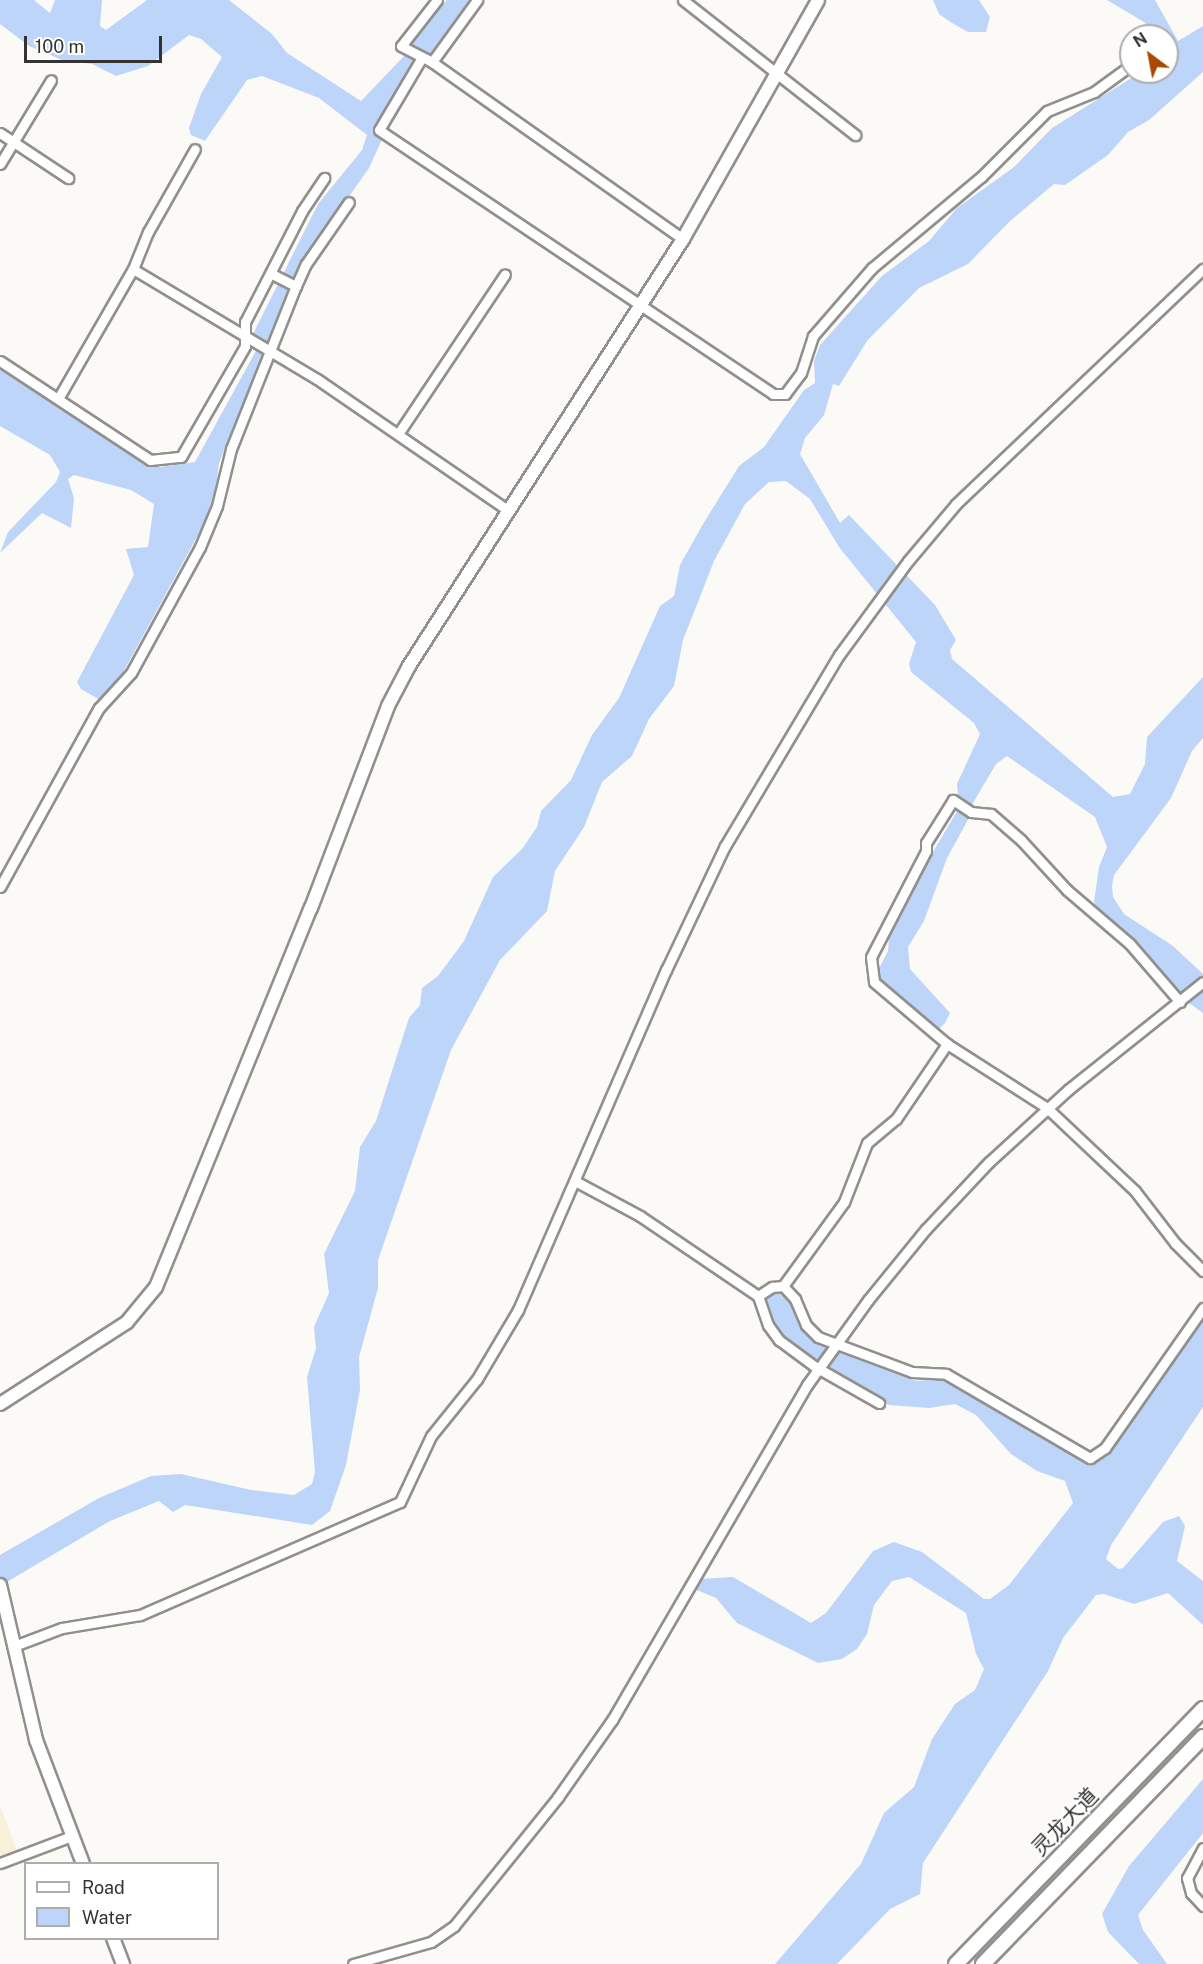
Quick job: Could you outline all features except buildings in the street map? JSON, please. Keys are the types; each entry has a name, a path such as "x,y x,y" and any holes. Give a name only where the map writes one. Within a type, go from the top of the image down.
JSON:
{"main road":[{"name":"灵龙大道","path":"956,1964 1203,1709"},
{"name":"灵龙大道","path":"983,1964 1203,1737"}],"street":[{"path":"437,0 401,46 422,59 432,62 683,238"},
{"path":"432,62 477,0"},
{"path":"683,0 855,135"},
{"path":"0,1404 127,1322 156,1287 312,908 388,706 509,511 642,307 818,0"},
{"path":"422,59 379,129 773,394 785,394 801,373 813,336 872,268 981,177 1047,111 1094,92 1119,74"},
{"path":"0,164 51,80"},
{"path":"0,133 68,177"},
{"path":"59,396 133,269 148,232 195,149"},
{"path":"0,362 59,396 150,460 181,457 245,346 245,322 272,274 302,211 324,178"},
{"path":"0,886 99,708 131,673 200,547 217,506 231,449 296,286 306,264 350,202"},
{"path":"133,269 246,334 398,434 509,511"},
{"path":"14,1646 62,1628 140,1615 397,1506 406,1494 431,1436 477,1379 508,1329 666,970 725,846 839,655 908,561 971,489 1203,269"},
{"path":"272,274 296,286"},
{"path":"398,434 505,274"},
{"path":"1180,1001 1130,944 1067,890 1021,840 991,814 971,812 953,800 926,843 926,851 879,938 870,963 874,982 947,1044 1047,1108 1135,1191 1175,1243 1203,1271"},
{"path":"353,1964 424,1944 446,1932 558,1797 612,1720 723,1525 834,1344 938,1214 1047,1108 1203,982"},
{"path":"758,1296 772,1287 783,1286 844,1202 867,1143 896,1119 947,1044"},
{"path":"575,1181 640,1216 758,1296 775,1336 819,1369 879,1403"},
{"path":"783,1286 795,1299 810,1331 834,1344 912,1372 946,1374 1053,1433 1071,1449 1090,1458 1105,1448 1203,1308"},
{"path":"1,1589 36,1740 83,1862"},
{"path":"0,1863 72,1836"},
{"path":"1203,1848 1187,1878 1191,1893 1203,1906"},
{"path":"114,1940 123,1964"}],"shaded area":[{"path":"0,1805 17,1851 0,1857"}],"water":[{"path":"0,0 34,0 50,13 55,0 102,0 100,26 106,30 147,0 229,0 272,34 287,53 361,101 404,56 410,47 408,43 447,0 471,0 430,57 422,52 369,168 303,262 219,463 216,489 204,524 121,676 100,700 81,689 77,682 134,575 126,549 148,547 154,504 131,490 74,475 68,479 74,498 71,528 42,513 0,553 8,532 56,482 60,472 50,455 0,426 0,366 144,461 160,467 195,462 257,349 253,334 318,204 362,150 367,135 319,98 262,76 247,80 205,141 191,135 189,128 201,94 222,57 201,39 189,35 148,66 116,76 92,64 62,60 29,46 0,24"},
{"path":"933,0 979,0 990,17 986,32 968,32 952,23 939,14"},
{"path":"1107,0 1155,0 1168,24 1146,24"},
{"path":"1203,26 1203,72 1149,120 1128,132 1108,155 1065,185 1054,184 1009,222 968,264 919,288 867,341 839,386 833,384 824,415 805,438 800,454 840,523 849,515 935,605 956,640 950,650 952,659 1113,797 1130,794 1145,764 1147,737 1203,677 1203,738 1192,751 1171,798 1114,875 1112,886 1113,897 1124,914 1173,946 1203,974 1203,1013 1175,993 1146,952 1100,914 1094,902 1099,867 1107,847 1095,817 1007,756 996,764 967,813 969,818 947,858 924,921 908,947 910,969 950,1013 945,1023 937,1031 879,981 877,972 888,951 890,924 959,808 957,784 980,734 974,723 911,672 909,664 916,642 839,547 810,499 786,481 769,482 745,504 714,561 683,640 674,686 649,719 632,756 602,782 584,827 555,871 547,911 500,960 451,1050 378,1260 378,1288 359,1357 360,1390 346,1465 330,1511 312,1525 185,1505 173,1512 159,1501 110,1521 0,1586 0,1555 99,1498 151,1476 181,1474 251,1490 294,1495 312,1484 315,1472 307,1377 316,1348 314,1327 329,1293 324,1254 355,1191 360,1147 376,1121 409,1018 420,1005 422,988 438,976 464,941 493,877 522,849 537,827 541,811 571,780 592,735 619,698 660,606 674,596 680,565 703,524 739,466 764,447 804,390 815,383 814,361 820,345 882,276 929,241 957,208 1014,167 1052,128 1122,84 1179,84 1179,40"},
{"path":"776,1291 794,1306 805,1331 827,1346 817,1363 785,1342 775,1329 764,1305 767,1297"},
{"path":"1203,1312 1203,1407 1111,1545 1106,1559 1118,1569 1123,1568 1163,1522 1179,1516 1185,1526 1177,1561 1203,1581 1203,1625 1168,1593 1134,1604 1104,1594 1096,1595 1063,1638 1048,1671 923,1863 920,1894 890,1909 837,1964 775,1964 861,1864 884,1813 914,1787 932,1739 955,1704 975,1690 984,1669 976,1654 966,1613 909,1577 892,1581 874,1605 867,1634 857,1649 842,1659 818,1663 737,1623 716,1598 692,1588 699,1579 733,1577 811,1623 826,1613 873,1551 894,1542 922,1552 984,1599 990,1599 1009,1585 1073,1503 1065,1481 1037,1471 1011,1454 976,1415 955,1404 929,1408 889,1405 827,1369 837,1352 917,1381 949,1378 1090,1462 1102,1459"},
{"path":"1203,1779 1203,1833 1138,1915 1143,1930 1167,1964 1139,1964 1108,1932 1102,1914 1129,1866"}]}
